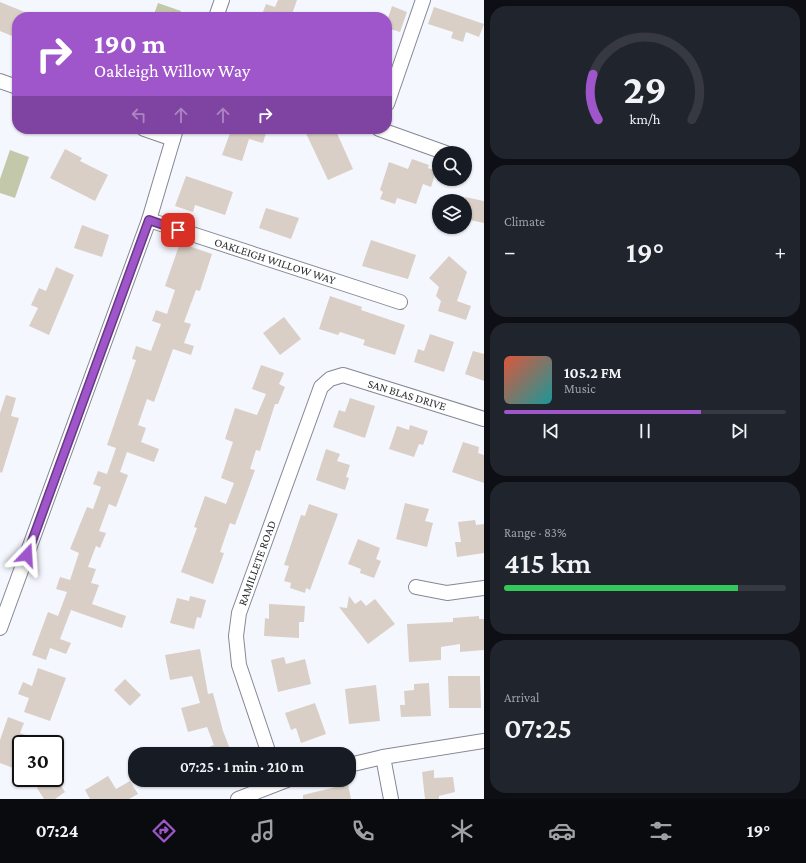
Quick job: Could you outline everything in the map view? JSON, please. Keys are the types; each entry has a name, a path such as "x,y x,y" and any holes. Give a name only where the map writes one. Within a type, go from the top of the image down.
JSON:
{"street":[{"path":"218,12 222,0"},
{"path":"392,90 423,0"},
{"path":"0,81 12,85"},
{"path":"0,628 149,220 174,134"},
{"path":"392,134 432,148"},
{"name":"OAKLEIGH WILLOW WAY","path":"149,220 400,302"},
{"name":"SAN BLAS DRIVE","path":"330,379 343,375 484,419"},
{"name":"RAMILLETE ROAD","path":"267,747 239,665 236,636 239,613 320,387 330,379"},
{"path":"416,587 447,593 484,588"},
{"path":"356,763 383,757 484,741"},
{"path":"383,757 391,799"},
{"path":"238,799 267,787"}],"green space":[{"path":"158,3 181,11 181,12 155,12"},
{"path":"10,150 29,157 15,198 0,193 0,179"}],"building":[{"path":"278,0 297,0 293,12 263,12 266,4 275,7"},
{"path":"0,2 25,12 12,12 12,36 0,31"},
{"path":"392,6 407,12 400,32 392,30 392,12 390,12"},
{"path":"434,7 484,24 479,37 466,32 463,42 451,38 453,32 428,24"},
{"path":"230,134 266,134 263,143 249,139 242,161 222,155"},
{"path":"306,134 337,134 353,169 328,180"},
{"path":"65,149 82,158 80,161 108,175 95,201 50,178"},
{"path":"412,159 429,165 428,168 432,170 431,187 423,184 416,204 397,198 395,204 380,199 383,192 380,190 389,162 408,169"},
{"path":"186,176 233,192 225,215 195,205 193,212 175,206"},
{"path":"472,198 484,201 484,223 472,220"},
{"path":"266,208 299,218 291,239 259,228"},
{"path":"82,225 109,235 102,257 74,248"},
{"path":"371,240 416,255 408,279 362,266"},
{"path":"180,243 212,254 200,291 196,290 184,322 191,324 184,343 194,346 191,355 173,349 154,402 147,399 138,425 146,428 141,442 159,449 154,462 127,452 120,472 128,475 116,507 109,504 99,531 106,533 100,548 96,546 88,567 96,569 91,583 99,585 92,604 126,616 122,628 71,610 60,639 71,643 66,654 50,648 46,660 32,655 48,612 58,616 67,592 56,589 60,577 70,580 79,553 70,549 87,507 93,509 101,487 93,484 98,471 107,474 116,448 107,445 136,360 132,359 136,346 151,351 161,324 152,321 156,310 167,314 175,290 165,286"},
{"path":"449,256 467,272 457,301 471,306 466,320 438,311 441,301 436,296 439,287 429,278"},
{"path":"56,267 74,275 49,335 29,326 38,308 31,305 39,288 46,291"},
{"path":"330,296 362,307 361,310 405,325 395,355 363,345 365,340 340,332 338,335 319,329"},
{"path":"284,317 301,339 280,355 263,333"},
{"path":"430,334 454,342 444,372 414,362 418,349 424,351"},
{"path":"473,351 484,354 484,381 465,374"},
{"path":"261,365 284,373 279,384 285,387 278,404 275,404 260,451 256,450 250,469 255,470 235,525 230,523 220,552 224,553 213,584 181,572 197,528 194,527 205,496 226,504 234,483 221,478 233,442 225,439 235,408 257,415 266,394 252,389"},
{"path":"6,395 16,398 11,416 19,418 2,473 0,472 0,413"},
{"path":"350,398 375,406 365,438 333,427 339,410 345,412"},
{"path":"410,425 428,431 423,445 419,444 414,457 389,449 397,426 409,430"},
{"path":"463,442 479,447 478,453 484,455 484,483 452,472"},
{"path":"326,449 340,454 337,461 350,465 346,477 349,478 345,490 316,480"},
{"path":"405,503 429,509 425,521 433,523 427,547 396,539"},
{"path":"309,504 338,514 310,590 306,588 305,593 290,588 291,583 284,581 289,566 284,565 301,515 305,516"},
{"path":"475,520 476,525 484,524 484,553 457,557 455,542 461,542 458,522"},
{"path":"358,539 380,548 376,559 381,561 374,578 360,573 361,569 348,564"},
{"path":"190,596 206,600 201,618 197,617 194,629 170,623 177,598 189,601"},
{"path":"349,596 355,604 361,600 366,606 375,599 395,624 368,644 339,607 347,608"},
{"path":"269,604 305,606 304,622 299,622 299,638 264,636 265,618 269,619"},
{"path":"479,616 479,619 484,619 484,650 460,652 460,644 441,647 441,660 409,662 407,624 453,622 453,618"},
{"path":"200,649 208,694 213,693 223,731 229,747 209,747 214,745 207,727 188,732 181,708 200,703 192,676 170,680 165,655"},
{"path":"284,657 286,664 305,659 311,684 278,692 271,660"},
{"path":"38,668 66,678 50,721 24,712 29,698 18,694 23,682 32,686"},
{"path":"448,676 480,676 481,708 449,708"},
{"path":"125,679 141,695 130,706 114,690"},
{"path":"429,683 431,716 401,717 400,705 405,705 404,691 414,690 414,684"},
{"path":"376,685 380,721 349,724 345,689"},
{"path":"315,703 326,734 301,743 296,728 291,730 285,713"},
{"path":"8,717 24,723 20,733 25,735 12,735 12,768 0,763 0,740"},
{"path":"434,770 434,778 453,777 455,792 439,796 439,799 425,799 422,772"},
{"path":"108,776 116,789 128,782 128,787 134,787 138,794 129,799 90,799 85,790"},
{"path":"62,787 65,792 55,799 44,799 37,788"},
{"path":"336,787 349,787 351,799 303,799 303,795"}],"route":[{"path":"27,555 149,220 178,230"}]}
